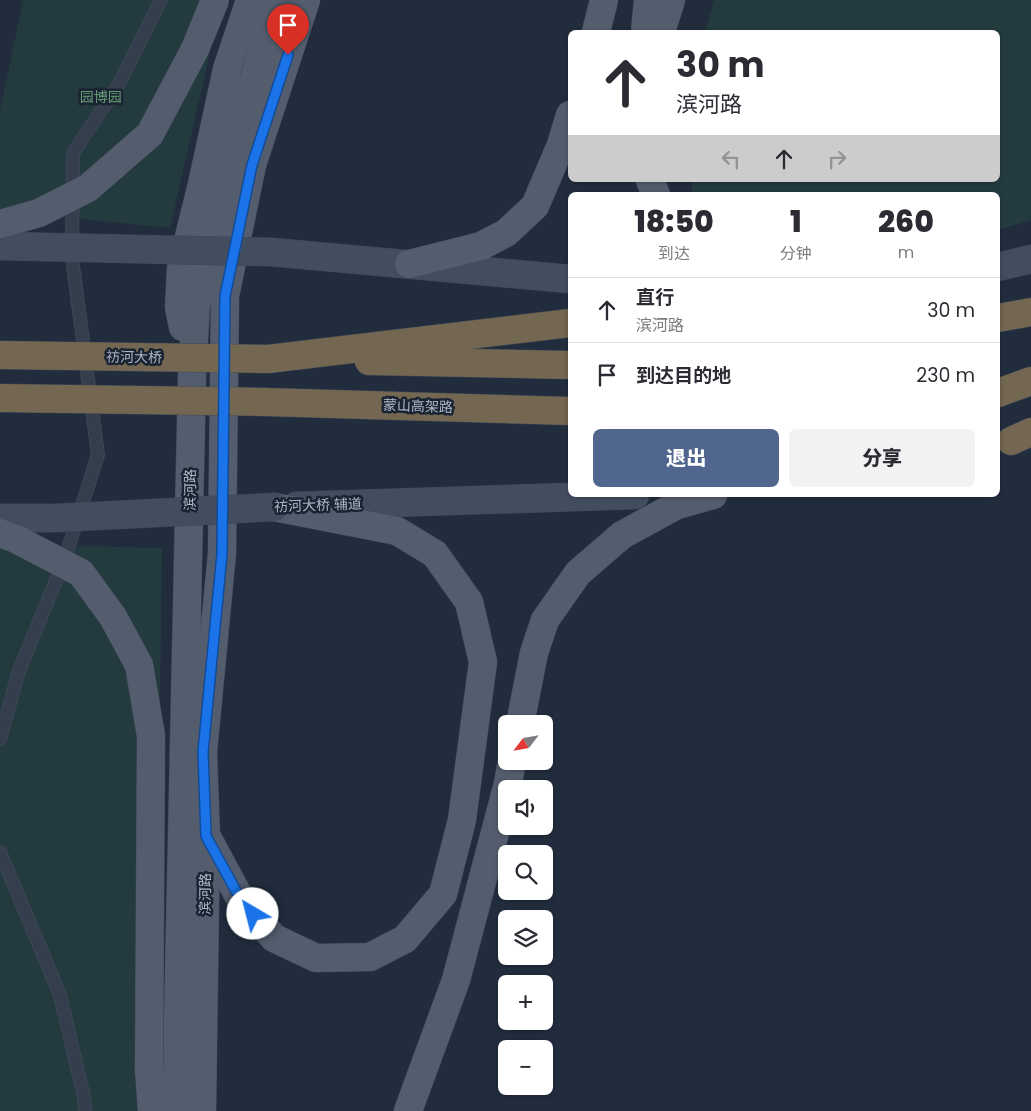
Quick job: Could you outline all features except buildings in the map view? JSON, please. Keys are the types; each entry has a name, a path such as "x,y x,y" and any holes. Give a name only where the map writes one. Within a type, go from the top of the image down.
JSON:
{"highway":[{"path":"1000,318 1031,312"},
{"path":"268,359 568,323"},
{"name":"祊河大桥","path":"0,355 268,359"},
{"path":"268,359 568,365"},
{"path":"1000,392 1031,381"},
{"name":"蒙山高架路","path":"0,398 265,402 568,411"}],"main road":[{"path":"0,224 39,213 88,188 150,134 195,49 215,0"},
{"path":"192,377 179,307 181,268 202,184 226,70 250,0"},
{"name":"滨河路","path":"176,1111 192,377 196,304 249,94 280,0"},
{"name":"滨河路","path":"202,1111 206,836 203,752 222,554 225,296 252,165 306,0"},
{"path":"597,30 604,0"},
{"path":"645,30 648,0"},
{"path":"662,30 671,0"},
{"path":"409,264 481,246 506,233 535,206 561,145 568,122"},
{"path":"0,246 271,252 568,279"},
{"path":"1000,267 1031,259"},
{"name":"祊河大桥 辅道","path":"0,518 56,518 274,507 576,497"},
{"path":"522,715 534,653 545,620 578,573 622,535 677,506 706,497"},
{"path":"206,836 242,902 274,938 316,958 370,957 405,939 442,894 462,820 482,662 469,602 435,554 397,531 274,507"},
{"path":"0,533 16,539 80,573 113,617 139,665 151,736 148,1070 152,1111"},
{"path":"408,1111 456,980 498,824"}],"lane":[{"path":"0,739 19,671 64,561 98,455 72,258 73,153 120,82 161,0"},
{"path":"0,852 60,996 84,1097 85,1111"}],"green space":[{"name":"园博园","path":"23,0 222,0 170,228 0,211 0,111"},
{"path":"714,0 1031,0 1031,220 1000,229 1000,192 692,191 692,182 1000,182 1000,30 706,30"},
{"path":"0,544 162,548 155,1111 0,1111"}],"route":[{"path":"253,914 242,902 206,836 203,752 222,554 225,296 252,165 288,55"}]}
